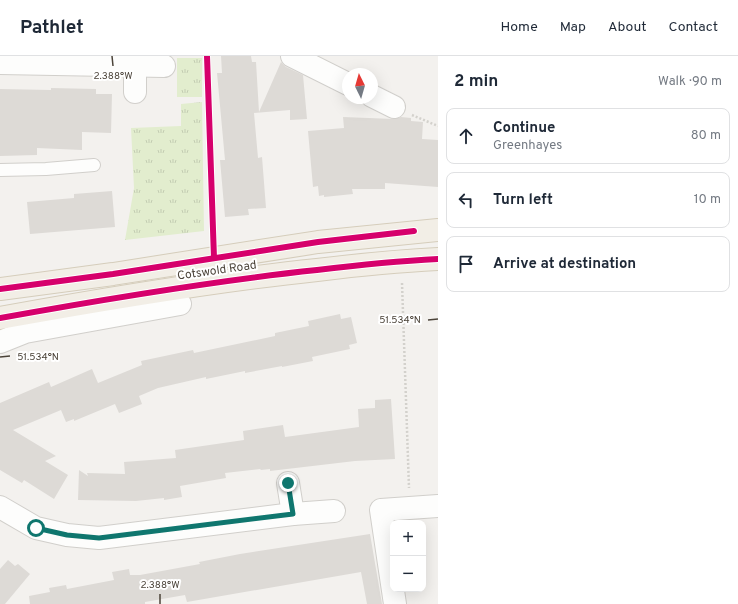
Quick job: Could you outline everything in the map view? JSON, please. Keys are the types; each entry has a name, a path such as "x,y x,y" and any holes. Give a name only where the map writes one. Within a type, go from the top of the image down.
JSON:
{"main road":[{"name":"Cotswold Road","path":"0,289 114,274 318,242 438,230"},
{"name":"Cotswold Road","path":"0,318 118,297 262,276 397,261 438,259"}],"street":[{"path":"292,56 342,81"},
{"path":"0,64 164,66"},
{"path":"135,66 135,92"},
{"path":"378,99 394,107"},
{"path":"0,342 25,332 180,304"},
{"path":"288,483 293,514"},
{"path":"395,604 381,510 438,506"},
{"path":"0,507 36,528 67,535 99,538 293,514 334,511"}],"lane":[{"path":"0,170 46,169 94,164"}],"path":[{"path":"207,56 214,258"},
{"path":"394,107 438,126"},
{"path":"402,281 409,508"}],"green space":[{"path":"177,58 202,58 202,97 177,97"},
{"path":"202,102 204,231 125,240 134,188 131,128 181,126 181,104"}],"building":[{"path":"221,56 251,56 252,62 256,62 259,112 281,62 286,67 303,75 307,119 290,120 290,110 254,113 258,158 262,157 266,208 248,209 249,215 225,217 220,160 225,160 217,73 222,73"},
{"path":"51,88 96,89 96,94 112,94 111,133 82,132 82,150 37,148 37,155 0,156 0,89 51,90"},
{"path":"343,117 394,119 401,117 411,118 411,121 423,122 422,139 438,140 438,187 385,183 385,189 352,189 353,194 324,197 324,195 319,196 318,186 313,187 308,131 344,128"},
{"path":"112,191 115,227 30,234 27,202 74,198 74,194"},
{"path":"340,314 341,319 351,317 357,343 349,345 350,349 312,357 313,361 245,373 245,371 206,379 206,377 158,388 139,396 142,404 119,413 115,404 74,421 74,419 66,422 61,410 13,430 56,456 45,461 68,475 54,499 24,480 22,483 0,470 0,403 49,382 51,387 92,369 98,383 142,365 141,361 193,350 194,353 275,336 275,333 309,326 308,321"},
{"path":"391,399 395,459 355,461 270,471 270,469 260,469 225,473 226,478 180,486 182,497 164,500 164,498 136,501 78,500 79,470 88,476 87,473 125,474 124,462 176,458 175,450 244,440 243,431 283,425 285,437 359,427 358,409 375,408 375,400"},
{"path":"370,534 382,604 367,604 361,572 187,602 185,595 145,602 145,604 30,604 29,596 50,592 49,588 66,585 67,589 114,580 112,572 129,569 130,575 140,575 200,564 199,562 240,554"},
{"path":"8,560 15,566 18,564 30,574 5,604 0,604 0,569"}],"cycle path":[{"path":"207,56 214,258"},
{"path":"0,289 113,274 318,242 414,231"},
{"path":"0,318 118,297 238,279 363,265 438,259"}],"route":[{"path":"36,528 67,535 99,538 293,514 288,483"}]}
